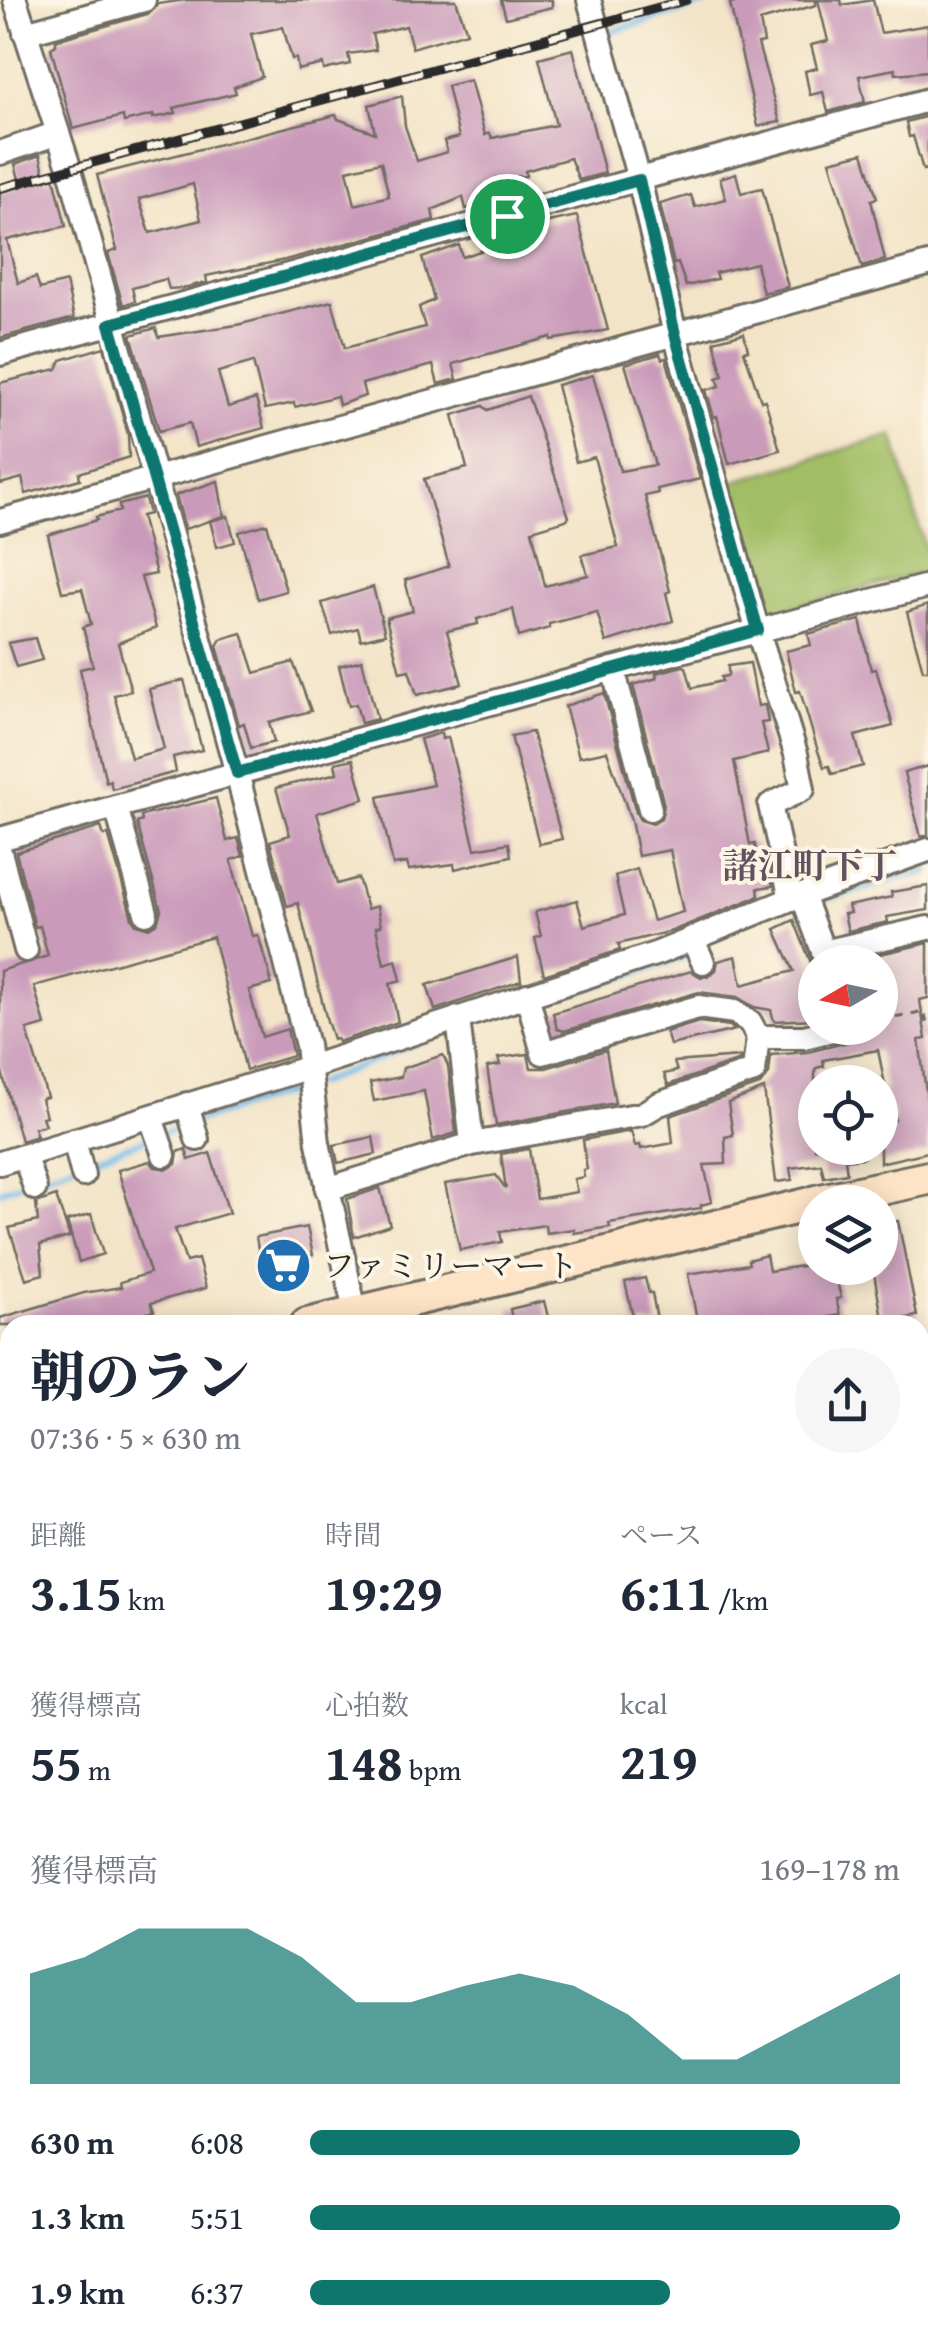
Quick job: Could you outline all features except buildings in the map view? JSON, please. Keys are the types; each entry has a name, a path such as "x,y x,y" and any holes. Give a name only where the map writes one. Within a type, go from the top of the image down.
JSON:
{"street":[{"path":"15,0 58,134 237,773 307,1045 327,1189 357,1315"},
{"path":"26,33 144,0"},
{"path":"588,0 639,180 675,334 796,754 803,789 770,804 800,902 820,945"},
{"path":"0,354 928,100"},
{"path":"0,153 58,134"},
{"path":"0,522 928,264"},
{"path":"0,839 928,586"},
{"path":"613,669 650,810"},
{"path":"116,807 146,913"},
{"path":"0,1163 78,1155 188,1109 311,1079 492,1015 608,980 692,938 800,902 928,850"},
{"path":"0,852 26,950"},
{"path":"868,945 928,928"},
{"path":"692,938 703,962"},
{"path":"658,953 665,976"},
{"path":"327,1189 472,1144 642,1114 659,1104 754,1071 758,1036 750,1022 734,1012 698,1007 543,1053 530,1005"},
{"path":"459,1026 472,1144"},
{"path":"758,1036 798,1037"},
{"path":"188,1109 198,1139"},
{"path":"153,1122 164,1154"},
{"path":"27,1160 36,1188"},
{"path":"897,1185 928,1178"},
{"path":"378,1315 798,1208"}],"path":[{"path":"898,1017 924,1012 928,1030"}],"green space":[{"path":"893,435 928,558 928,571 763,615 725,484"}],"waterway":[{"path":"606,33 718,0"},
{"path":"809,904 928,871"},
{"path":"576,992 693,955"},
{"path":"317,1084 417,1043"},
{"path":"198,1121 305,1087"},
{"path":"85,1161 186,1125"},
{"path":"38,1178 73,1165"},
{"path":"0,1191 26,1182"}],"railway":[{"path":"0,188 686,0"}],"place":[{"name":"ファミリーマート","path":"284,1266"}],"district":[{"name":"諸江町下丁","path":"810,866"}],"route":[{"path":"639,180 675,334 758,630 237,773 110,324 507,216 639,180"}]}
